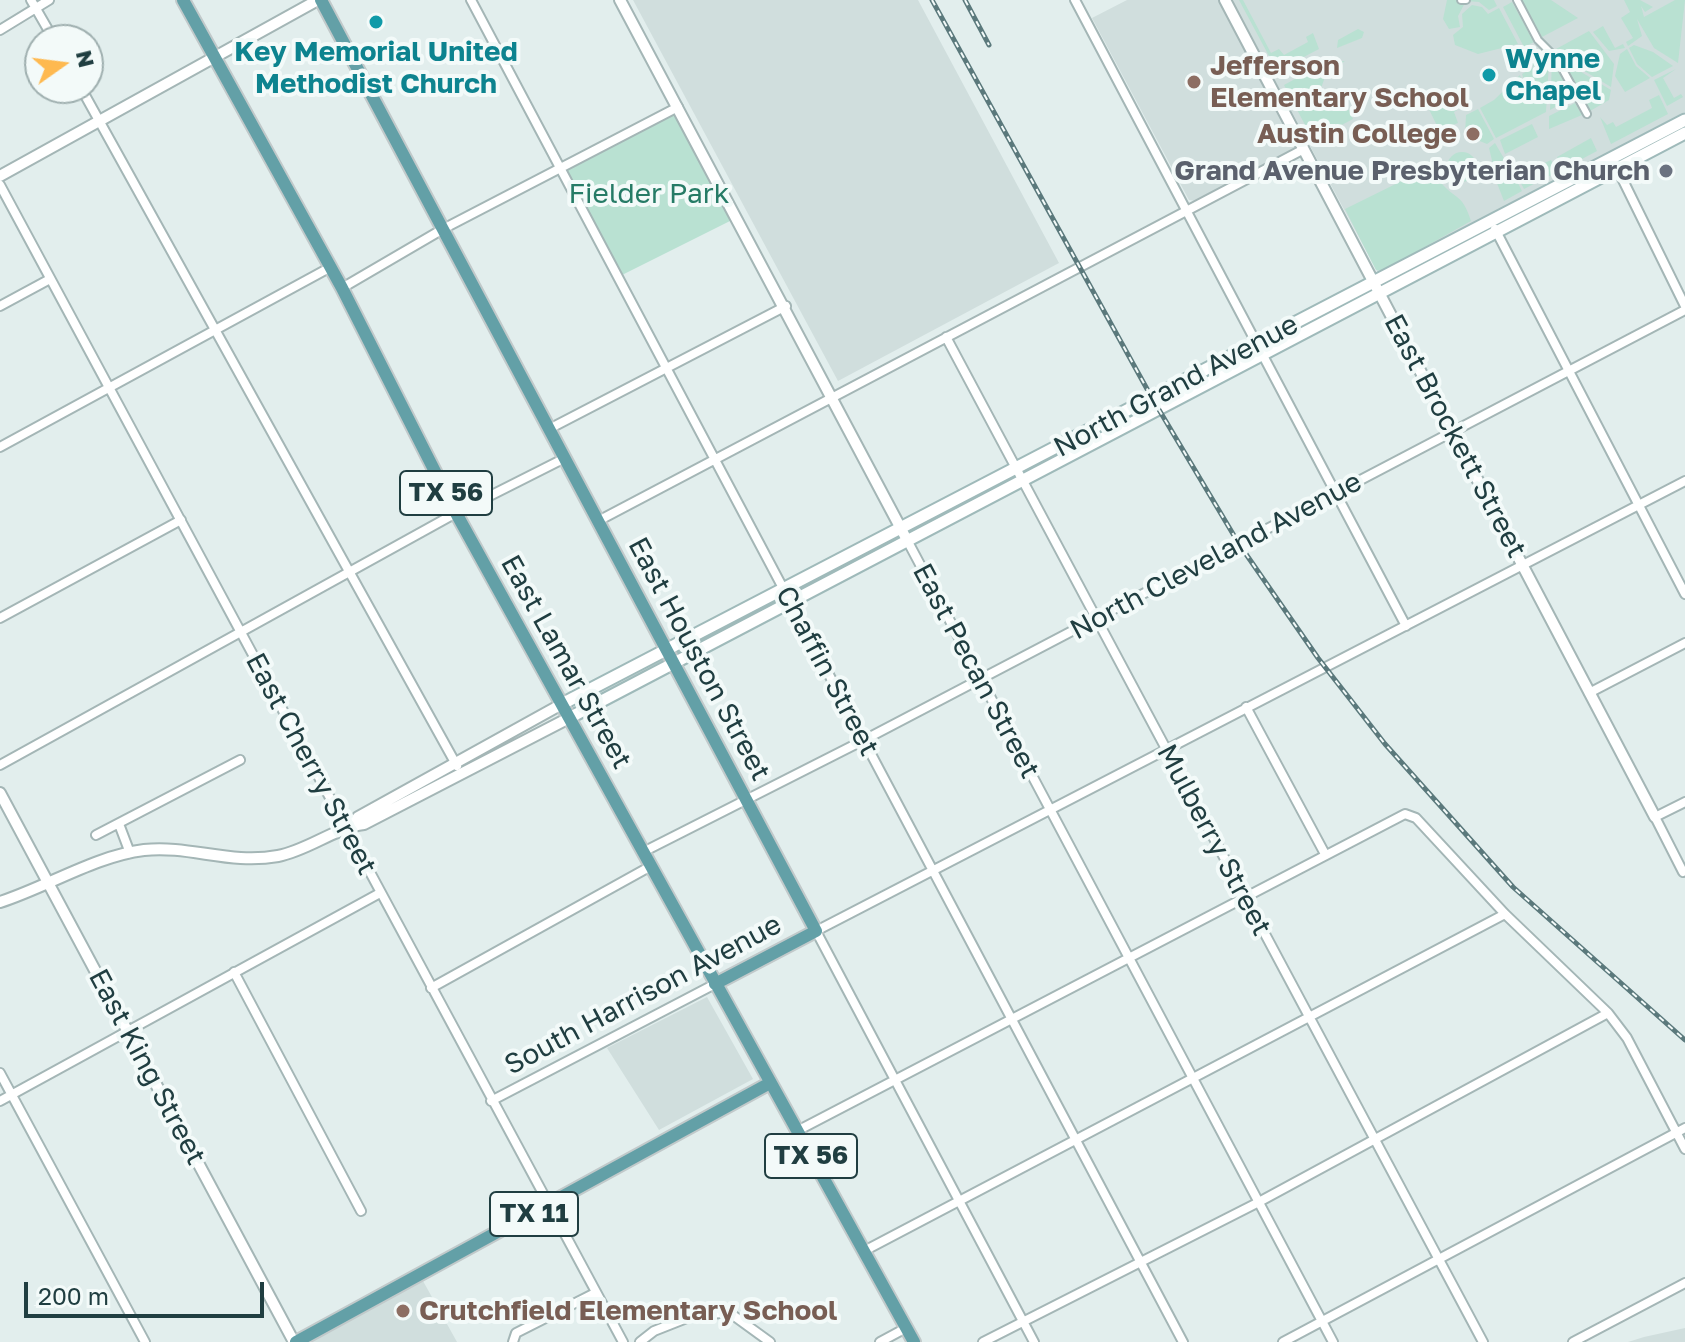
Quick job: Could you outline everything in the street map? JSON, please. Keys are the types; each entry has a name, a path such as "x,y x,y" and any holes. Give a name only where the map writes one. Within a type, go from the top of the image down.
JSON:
{"main road":[{"name":"East Lamar Street","path":"183,0 342,288 456,513 914,1342"},
{"name":"East Houston Street","path":"319,0 816,931"},
{"name":"North Grand Avenue","path":"569,718 673,663 787,596 1614,163 1685,120"},
{"name":"North Grand Avenue","path":"1614,163 1685,133"},
{"name":"North Grand Avenue","path":"562,704 787,596"},
{"name":"South Harrison Avenue","path":"715,984 816,931"},
{"path":"733,1017 730,988 743,969"},
{"name":"TX 11","path":"295,1342 770,1083"}],"street":[{"path":"0,30 34,4 49,0"},
{"path":"0,176 319,0"},
{"name":"Chaffin Street","path":"471,0 1183,1342"},
{"name":"East Pecan Street","path":"620,0 786,306 980,680 1333,1342"},
{"path":"1075,0 1406,626"},
{"name":"East Brockett Street","path":"1225,0 1683,872"},
{"path":"1517,0 1538,40 1557,59 1587,114"},
{"path":"34,4 45,24"},
{"path":"90,104 459,770"},
{"path":"342,288 443,229 678,107"},
{"path":"598,521 1304,149"},
{"path":"1614,163 1685,308"},
{"name":"East Cherry Street","path":"0,185 623,1342"},
{"path":"1493,227 1685,594"},
{"path":"0,447 329,268"},
{"path":"0,306 50,279"},
{"path":"549,429 786,306"},
{"name":"North Cleveland Avenue","path":"643,852 980,680 1685,308"},
{"name":"Mulberry Street","path":"946,337 1483,1342"},
{"path":"0,765 456,513 563,459"},
{"path":"816,931 1685,481"},
{"path":"0,618 181,520"},
{"path":"1589,693 1685,643"},
{"path":"0,902 130,853 177,850 232,860 255,860 310,846 348,827 364,824 459,770 562,704"},
{"path":"1246,707 1325,854"},
{"path":"538,717 545,730"},
{"path":"459,770 569,718"},
{"path":"96,835 240,760"},
{"name":"East King Street","path":"0,793 295,1342"},
{"path":"1655,817 1685,802"},
{"path":"797,1131 1400,815 1410,814 1505,914 1608,1013 1627,1038 1681,1131 1685,1149"},
{"path":"119,824 130,853"},
{"path":"431,988 651,866"},
{"path":"0,1101 380,893"},
{"path":"864,1251 1505,914"},
{"name":"East Houston Street","path":"816,931 1034,1342"},
{"path":"234,972 361,1211"},
{"name":"South Harrison Avenue","path":"491,1101 715,984"},
{"path":"983,1342 1257,1203 1608,1013"},
{"path":"0,1073 145,1342"},
{"path":"1283,1342 1681,1131"},
{"path":"1573,1342 1685,1283"},
{"path":"513,1342 516,1333 595,1293"},
{"path":"640,1342 654,1331 697,1314 730,1313 766,1336 770,1342"},
{"path":"880,1342 906,1328"}],"shaded area":[{"path":"633,0 918,0 1059,263 838,381"},
{"name":"Jefferson Elementary School","path":"1127,0 1218,0 1298,147 1196,201 1189,200 1092,18"},
{"name":"Austin College","path":"1232,0 1685,0 1685,112 1378,273"},
{"path":"707,997 753,1079 659,1130 607,1048"},
{"name":"Crutchfield Elementary School","path":"423,1281 457,1342 309,1342"},
{"path":"1685,1328 1685,1342 1628,1342 1644,1337"}],"green space":[{"path":"1239,0 1243,0 1271,53 1279,49 1284,55 1308,42 1306,37 1313,33 1319,49 1277,71"},
{"path":"1447,0 1494,0 1497,6 1489,10 1479,2 1466,1 1458,16 1460,27 1449,29 1443,19"},
{"path":"1522,0 1551,0 1578,18 1542,37"},
{"path":"1624,0 1640,0 1653,7 1645,12 1641,6 1644,17 1675,0 1685,0 1678,63 1654,48 1637,19 1642,36 1628,46 1626,42 1633,38 1621,18 1630,12"},
{"path":"1512,2 1534,42 1524,47 1503,7"},
{"path":"1472,5 1482,7 1488,14 1499,8 1518,44 1478,54 1455,45 1453,35 1463,27 1462,14"},
{"path":"1603,26 1615,48 1623,44 1625,48 1609,51 1593,32"},
{"path":"1358,29 1364,32 1362,38 1337,48 1338,40"},
{"path":"1589,31 1614,64 1611,87 1561,57 1556,49"},
{"path":"1634,45 1653,52 1673,66 1652,77 1637,64 1629,48"},
{"path":"1627,49 1636,66 1650,78 1625,92 1615,76 1620,54"},
{"path":"1541,56 1549,63 1546,112 1496,138 1480,108 1494,100 1520,75 1525,88 1518,85 1513,92 1518,97 1524,95 1527,88 1522,74 1534,67 1531,61"},
{"path":"1345,61 1326,74 1320,91 1330,107 1349,110 1353,119 1313,140 1284,85 1326,62"},
{"path":"1563,61 1611,90 1609,100 1590,111"},
{"path":"1552,62 1572,98 1550,110"},
{"path":"1676,69 1663,78 1674,98 1681,94 1683,97 1667,106 1654,80"},
{"path":"1659,95 1668,114 1611,144 1600,117 1607,125 1613,122 1616,127 1652,108 1649,100"},
{"path":"1446,96 1453,98 1451,106 1457,110 1454,112 1458,123 1439,130 1426,103 1431,98 1438,104"},
{"path":"1575,103 1582,115 1549,129 1549,116"},
{"path":"1478,109 1494,139 1487,144 1465,135 1466,115"},
{"name":"Fielder Park","path":"674,113 732,220 622,275 566,169"},
{"path":"1532,124 1538,137 1505,154 1500,140"},
{"path":"1591,138 1597,151 1563,169 1557,157"},
{"path":"1495,143 1509,167 1494,169 1489,148"},
{"path":"1462,152 1468,153 1476,161 1476,173 1468,181 1462,182 1456,181 1448,173 1447,167 1448,161 1456,153"},
{"path":"1551,160 1557,172 1524,189 1514,170 1517,168 1521,174"},
{"path":"1430,162 1440,182 1462,202 1471,221 1382,271 1376,270 1345,209 1424,170 1424,165"},
{"path":"1512,171 1522,191 1504,201 1493,173 1504,175"}],"railway":[{"path":"932,0 1152,398 1239,544 1318,658 1385,744 1513,887 1685,1040"},
{"path":"965,0 989,45"}],"place":[{"name":"Key Memorial United Methodist Church","path":"376,22"},
{"name":"Wynne Chapel","path":"1489,75"},
{"name":"Jefferson Elementary School","path":"1194,82"},
{"name":"Austin College","path":"1473,134"},
{"name":"Grand Avenue Presbyterian Church","path":"1666,171"},
{"name":"Crutchfield Elementary School","path":"403,1311"}]}
